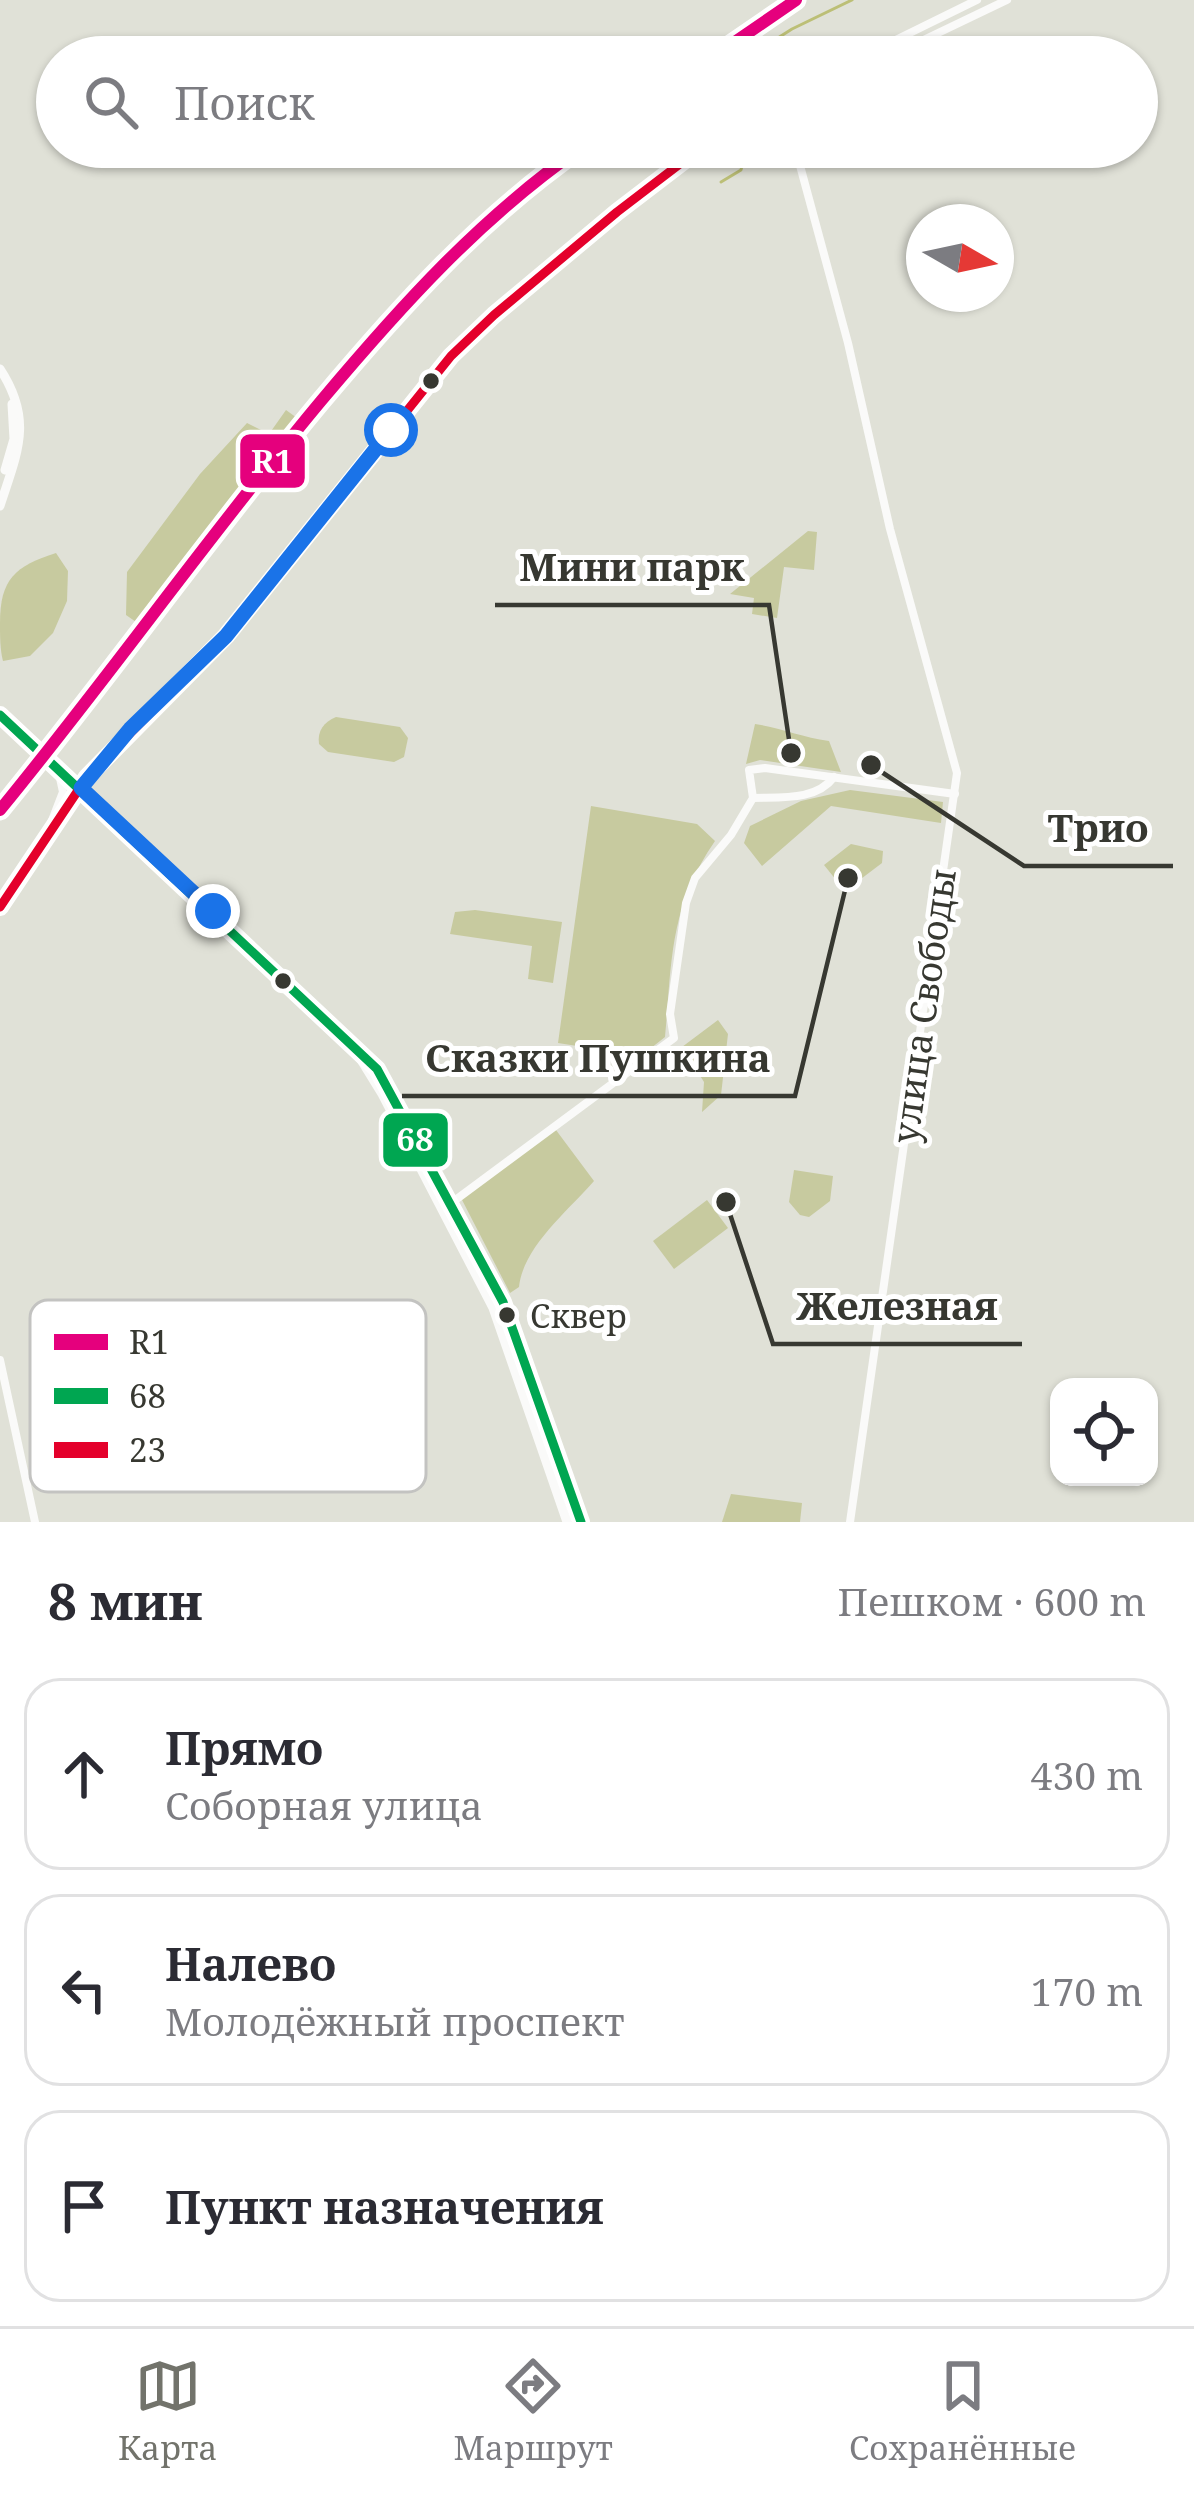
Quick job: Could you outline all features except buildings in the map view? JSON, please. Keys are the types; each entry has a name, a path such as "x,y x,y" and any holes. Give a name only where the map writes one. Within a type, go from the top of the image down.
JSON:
{"main road":[{"path":"0,369 15,394 21,427 0,506"},
{"path":"0,379 14,418 14,440 0,486"},
{"path":"0,715 366,1054 390,1088 503,1302 581,1522"},
{"path":"352,1043 493,1308 567,1522"}],"street":[{"path":"904,36 977,0"},
{"path":"932,36 1007,0"},
{"path":"0,907 81,788 130,729 226,636 472,334 675,168"},
{"name":"улица Свободы","path":"801,168 848,344 890,529 957,773 850,1522"},
{"path":"46,837 63,792 57,767"},
{"path":"449,1205 674,1038 670,1014 686,903 695,878 731,835 753,798 748,770 956,794"},
{"path":"753,798 814,793 825,789 834,777"},
{"path":"0,1360 35,1522"}],"green space":[{"path":"286,410 297,418 139,624 126,615 127,572 200,474 247,423 269,434"},
{"path":"808,531 817,532 814,570 784,567 777,618 752,614 754,598 730,594"},
{"path":"56,553 68,571 67,601 53,633 30,656 3,661 1,608 7,585 20,569"},
{"path":"336,717 400,727 408,738 404,757 394,762 328,752 319,744 319,735"},
{"path":"755,724 829,741 841,772 760,760 746,764"},
{"path":"850,790 943,802 941,823 831,806 762,866 744,843 750,826 801,801"},
{"path":"591,806 697,824 715,841 689,889 675,935 665,1037 641,1056 558,1043"},
{"path":"851,844 883,851 882,863 845,891 824,865"},
{"path":"475,910 562,922 553,983 528,979 532,946 450,934 455,912"},
{"path":"718,1020 728,1034 721,1095 702,1112 704,1082 682,1047"},
{"path":"553,1126 594,1181 538,1244 519,1287 510,1293 460,1196"},
{"path":"794,1170 833,1176 830,1201 809,1217 800,1215 789,1202"},
{"path":"707,1200 728,1228 674,1269 653,1241"},
{"path":"731,1494 802,1503 800,1522 722,1522"}],"waterway":[{"path":"781,36 852,0"},
{"path":"721,182 741,168"}],"transit line":[{"name":"R1","path":"744,36 796,0"},
{"name":"R1","path":"0,810 321,401 443,265 553,168"},
{"name":"23","path":"0,907 87,777 226,636 451,356 494,315 675,168"},
{"name":"68","path":"0,715 377,1069 503,1302 581,1522"}],"place":[{"name":"Мини парк","path":"791,753"},
{"name":"Трио","path":"871,765"},
{"name":"Сказки Пушкина","path":"848,878"},
{"name":"Железная","path":"726,1202"},
{"name":"Сквер","path":"507,1315"}],"route":[{"path":"213,911 81,788 130,729 226,636 391,430"}]}
